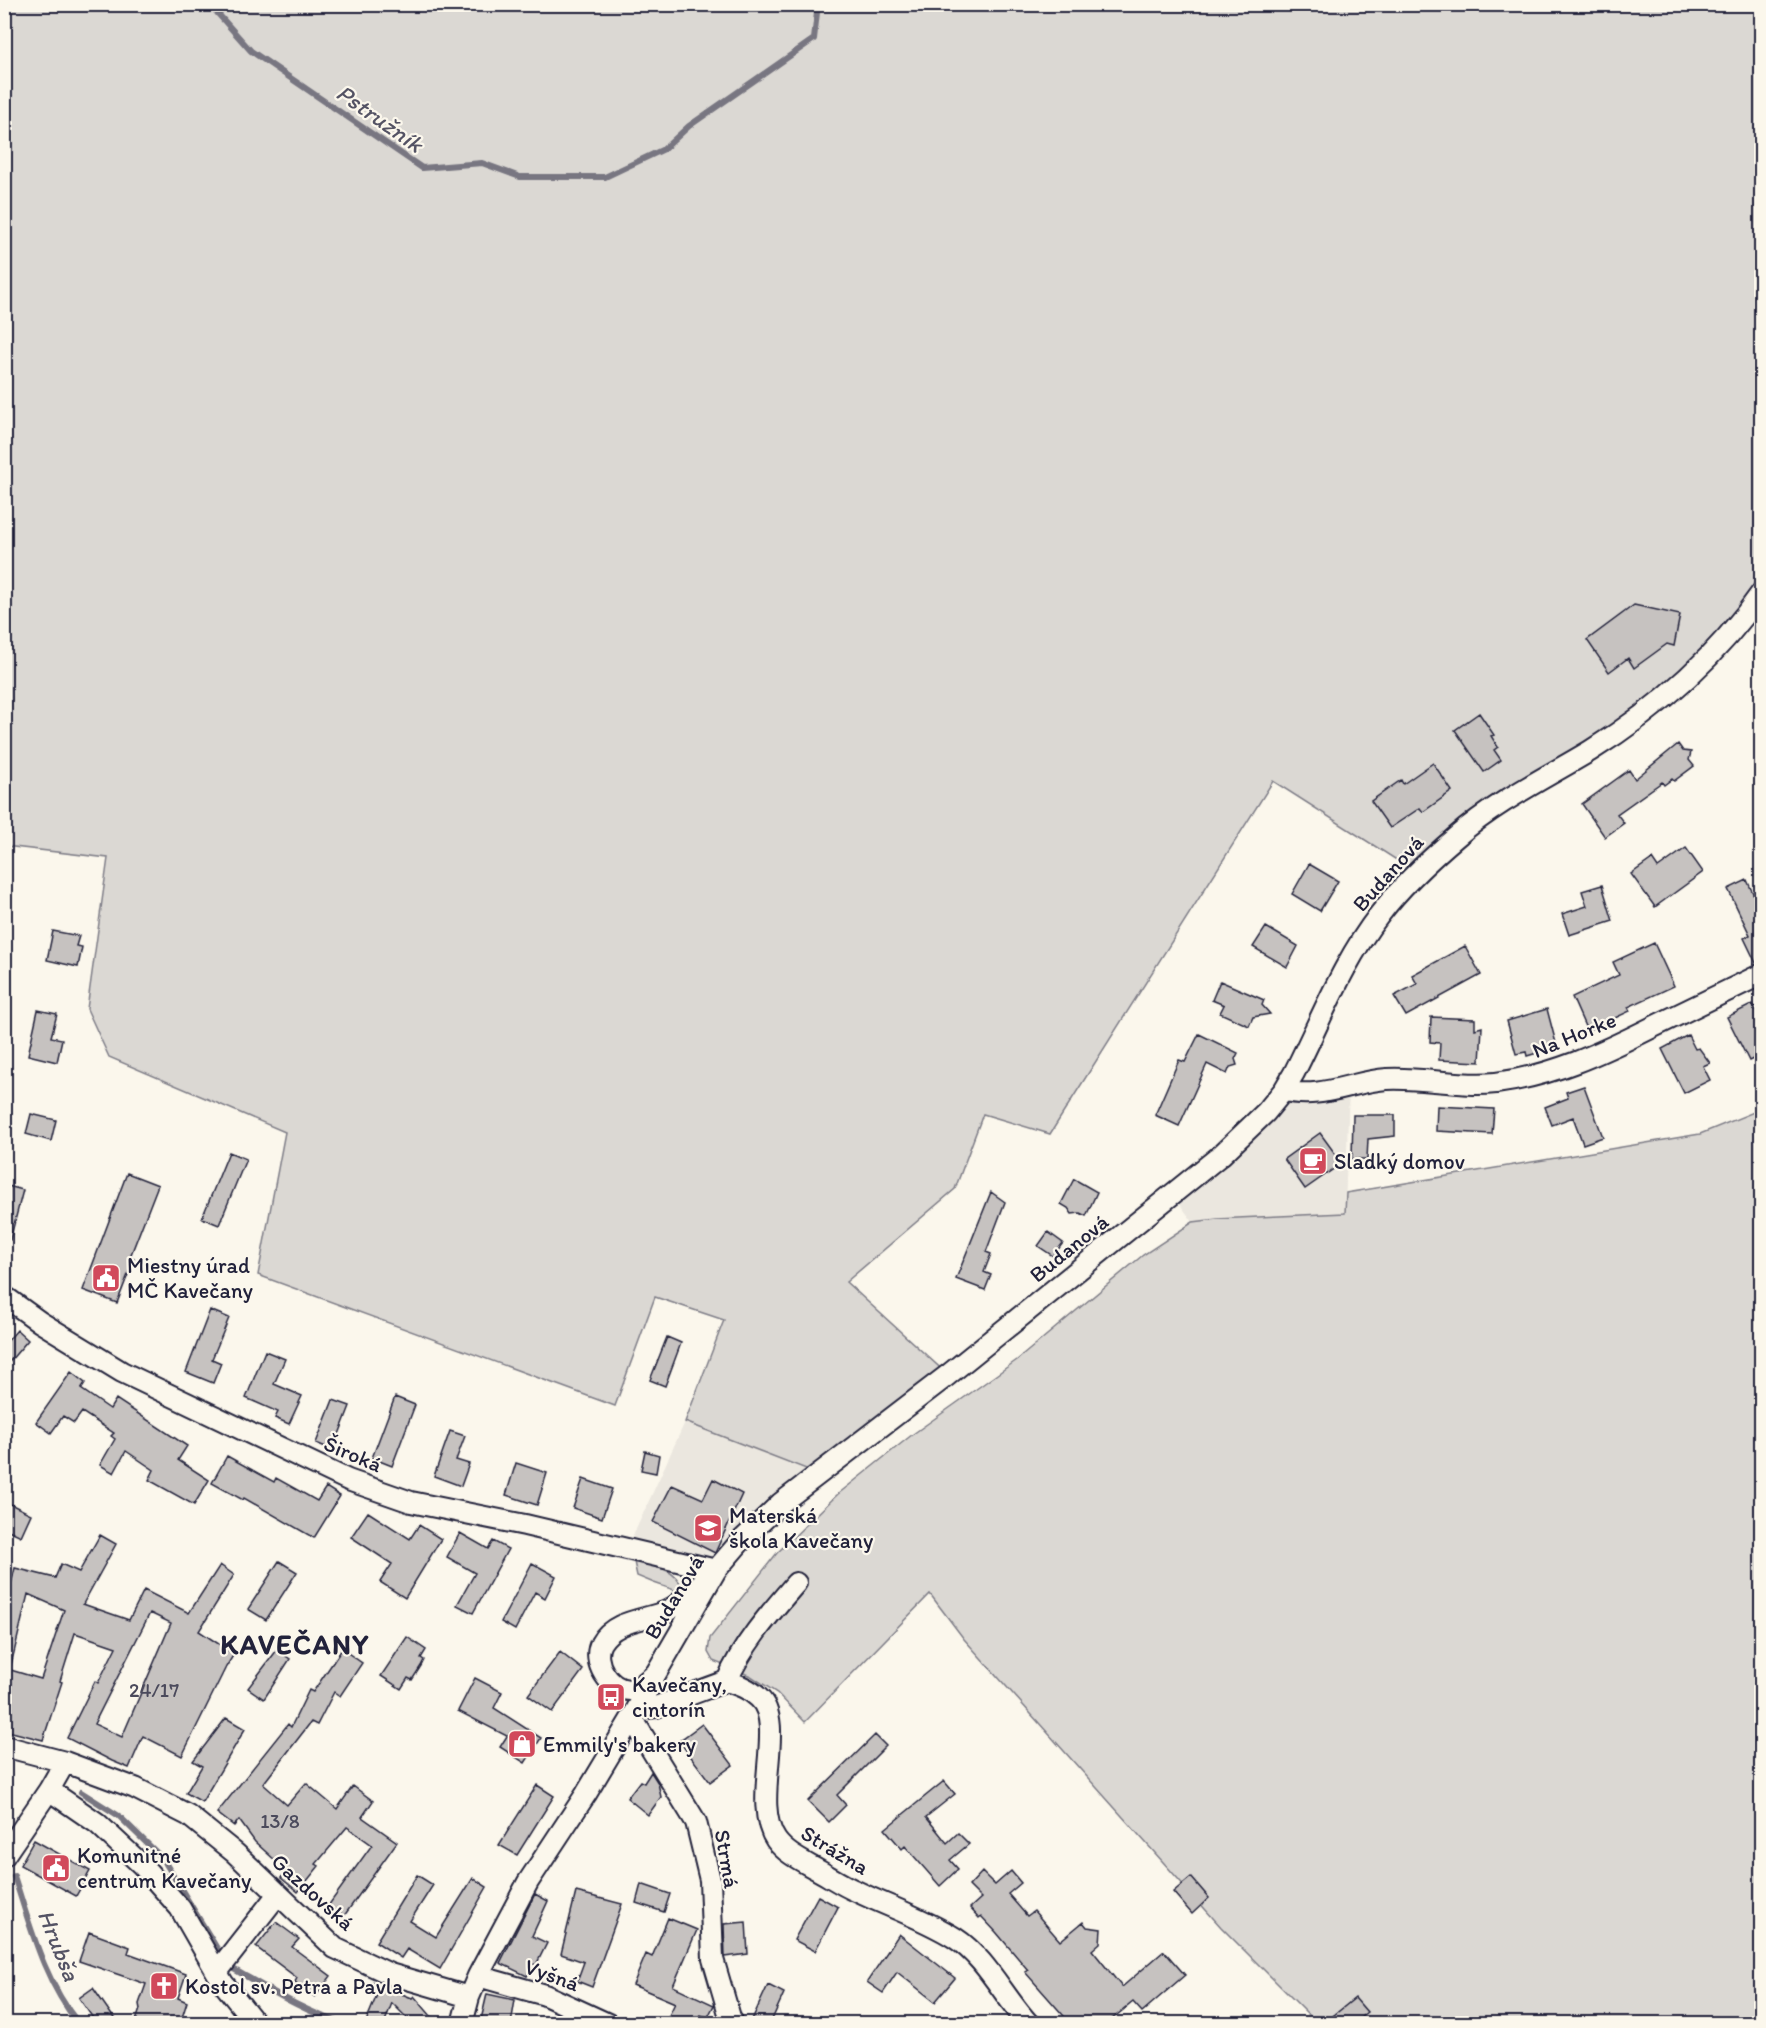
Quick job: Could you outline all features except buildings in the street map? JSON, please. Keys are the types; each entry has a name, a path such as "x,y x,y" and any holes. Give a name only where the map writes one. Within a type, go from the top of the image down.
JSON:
{"street":[{"name":"Budanová","path":"462,2024 469,1997 478,1976 528,1882 586,1794 716,1570 740,1542 782,1503 948,1376 1221,1155 1254,1125 1284,1090 1361,942 1380,913 1417,873 1458,835 1651,709 1684,681 1730,634 1761,592"},
{"name":"Na Horke","path":"1284,1090 1296,1094 1311,1094 1386,1079 1496,1083 1534,1077 1613,1047 1761,974"},
{"name":"Široká","path":"4,1296 40,1322 122,1372 348,1480 411,1502 525,1525 716,1570"},
{"path":"655,1675 631,1690 616,1685 600,1667 599,1649 602,1641 622,1625 667,1611 716,1570"},
{"path":"634,1714 728,1681 733,1668 747,1646 796,1583"},
{"name":"Strážna","path":"728,1681 746,1688 761,1699 767,1710 769,1745 765,1793 768,1821 775,1839 797,1858 855,1891 918,1918 956,1939 976,1957 1029,2024"},
{"name":"Strmá","path":"634,1714 696,1822 710,1880 713,1959 732,2024"},
{"name":"Gazdovská","path":"4,1746 65,1762 135,1788 188,1815 235,1853 335,1948 390,1974 469,1997"},
{"path":"4,1856 49,1790 65,1762"},
{"path":"49,1790 97,1823 142,1865 180,1908 223,1983 256,2024"},
{"path":"217,1972 278,1894"},
{"name":"Vyšná","path":"478,1976 545,1995 608,2024"}],"shaded area":[{"path":"5,5 1761,5 1761,592 1684,681 1417,873 1273,781 1050,1134 983,1114 955,1189 846,1282 948,1375 819,1474 685,1422 724,1320 655,1297 615,1406 258,1275 285,1132 109,1057 87,1009 108,858 5,846"},
{"path":"1349,1086 1345,1213 1193,1222 1173,1195 1284,1090"},
{"path":"1761,1109 1761,2023 1317,2023 1221,1927 964,1639 930,1594 805,1722 777,1693 751,1676 713,1661 708,1652 710,1638 777,1553 838,1494 913,1434 1017,1360 1143,1255 1193,1222 1345,1213 1346,1193 1700,1134"},
{"path":"685,1422 819,1474 716,1570 627,1549"},
{"path":"633,1557 669,1572 675,1576 682,1588 677,1591 637,1576"}],"waterway":[{"name":"Pstružník","path":"205,4 212,7 251,51 422,168 482,163 520,177 605,177 664,149 689,126 814,39 818,4"},
{"name":"Hrubša","path":"81,1792 119,1816 163,1859 221,1955"},
{"name":"Hrubša","path":"14,1876 48,1972 56,1990 79,2024"},
{"name":"Hrubša","path":"235,1970 302,2007 344,2024"}],"place":[{"name":"Sladký domov","path":"1313,1161"},
{"name":"Miestny úrad MČ Kavečany","path":"106,1278"},
{"name":"Materská škola Kavečany","path":"708,1528"},
{"name":"Kavečany, cintorín","path":"611,1697"},
{"name":"Emmily's bakery","path":"522,1744"},
{"name":"Komunitné centrum Kavečany","path":"56,1868"},
{"name":"Kostol sv. Petra a Pavla","path":"164,1986"}],"district":[{"name":"KAVEČANY","path":"295,1644"}]}
